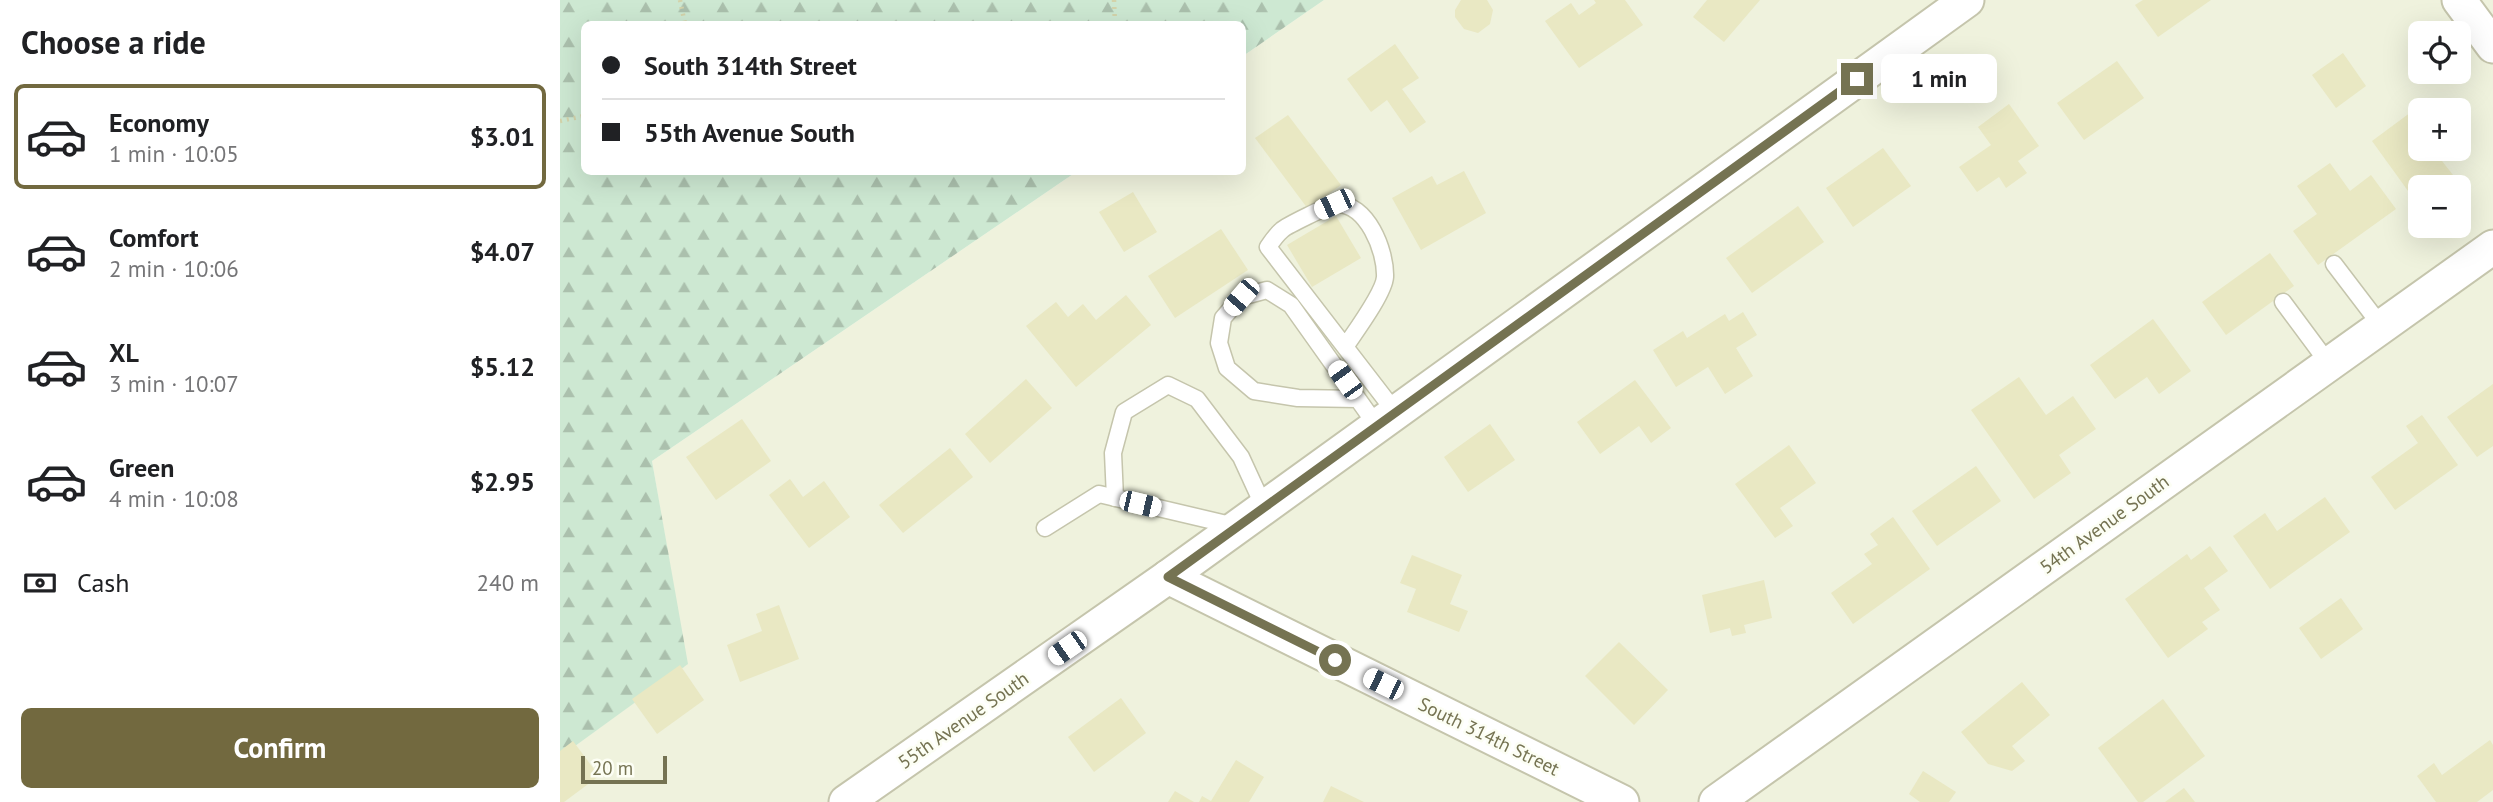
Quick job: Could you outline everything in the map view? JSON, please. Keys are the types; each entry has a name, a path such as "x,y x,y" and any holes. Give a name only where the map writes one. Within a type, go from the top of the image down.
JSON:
{"street":[{"name":"55th Avenue South","path":"846,802 1168,577 1967,0"},
{"path":"2459,0 2493,46"},
{"name":"54th Avenue South","path":"1716,802 2493,247"},
{"name":"South 314th Street","path":"1168,577 1622,802"}],"lane":[{"path":"1345,347 1371,308 1385,280 1382,253 1372,232 1357,210 1334,204 1283,228 1268,247 1345,347 1386,419"},
{"path":"2334,264 2382,327"},
{"path":"1358,399 1298,398 1254,391 1227,368 1219,342 1223,318 1241,297 1267,290 1291,305 1358,399 1386,419"},
{"path":"2283,302 2329,364"},
{"path":"1115,498 1113,453 1124,412 1168,385 1197,399 1241,457 1264,507"},
{"path":"1045,528 1099,494 1237,527"}],"path":[{"path":"680,0 684,21"},
{"path":"1114,0 1115,21"},
{"path":"560,121 581,117"}],"shaded area":[{"path":"1324,0 2493,0 2493,802 560,802 560,757 687,664 652,461 1072,175 1246,175 1246,54"}],"green space":[{"path":"560,0 1324,0 1246,54 1246,21 581,21 581,175 1072,175 652,461 688,664 560,757"}],"building":[{"path":"1461,0 1487,0 1493,10 1490,24 1478,33 1464,29 1455,17 1455,10"},
{"path":"1594,0 1625,0 1643,25 1579,68 1545,21 1571,3 1579,15 1596,3"},
{"path":"1707,0 1760,0 1724,42 1693,17"},
{"path":"2143,0 2211,0 2158,37 2135,5"},
{"path":"1395,44 1419,78 1402,89 1426,122 1410,133 1387,100 1371,112 1347,79"},
{"path":"2343,53 2366,86 2336,108 2312,75"},
{"path":"2117,61 2144,98 2084,140 2057,103"},
{"path":"2009,104 2039,146 2018,161 2027,173 2006,188 1999,177 1977,192 1959,167 1991,145 1978,127"},
{"path":"2408,114 2408,161 2442,161 2453,175 2408,175 2408,191 2372,141"},
{"path":"1288,115 1341,185 1308,209 1255,138"},
{"path":"1883,148 1911,186 1853,227 1826,188"},
{"path":"2330,163 2350,191 2371,175 2396,209 2318,265 2293,231 2317,214 2297,186"},
{"path":"1464,171 1486,213 1421,250 1392,198 1432,176 1437,185"},
{"path":"1133,192 1157,232 1124,252 1099,212"},
{"path":"1798,206 1824,242 1752,293 1726,258"},
{"path":"1336,216 1361,258 1312,287 1287,245"},
{"path":"1221,229 1248,270 1175,318 1148,276"},
{"path":"2270,253 2294,286 2226,335 2202,302"},
{"path":"1126,295 1151,325 1076,387 1026,326 1056,302 1068,317 1083,304 1096,320"},
{"path":"1743,312 1757,335 1736,348 1753,376 1725,394 1708,367 1676,387 1653,350 1683,331 1687,338 1725,314 1729,321"},
{"path":"2153,319 2191,371 2159,394 2147,377 2115,399 2090,365"},
{"path":"2019,377 2046,415 2073,396 2096,429 2059,455 2071,473 2034,499 1971,410"},
{"path":"1026,379 1052,408 990,463 965,434"},
{"path":"1635,380 1671,428 1651,443 1639,426 1600,454 1577,422"},
{"path":"2493,384 2493,446 2477,457 2447,417"},
{"path":"2422,415 2458,465 2395,510 2371,477 2418,443 2406,426"},
{"path":"742,419 771,461 716,500 686,457"},
{"path":"1490,424 1515,460 1468,492 1444,457"},
{"path":"1789,445 1816,483 1780,508 1793,526 1775,538 1735,484"},
{"path":"950,448 973,477 903,533 879,505"},
{"path":"1976,466 2001,501 1937,546 1912,511"},
{"path":"790,479 803,497 824,481 850,517 809,548 769,495"},
{"path":"2325,497 2350,532 2270,589 2233,536 2265,513 2277,531"},
{"path":"1893,517 1930,569 1853,624 1831,593 1872,564 1864,554 1878,545 1870,534"},
{"path":"2210,546 2228,571 2204,588 2220,610 2202,622 2208,629 2168,658 2125,599 2187,554 2191,560"},
{"path":"1412,555 1462,575 1450,604 1468,611 1459,632 1407,612 1416,589 1400,583"},
{"path":"1764,580 1772,618 1744,625 1746,633 1732,636 1730,628 1710,633 1702,595"},
{"path":"2341,598 2363,629 2321,659 2299,628"},
{"path":"779,605 799,659 740,682 727,645 762,631 756,614"},
{"path":"1619,642 1668,690 1634,725 1585,676"},
{"path":"680,665 704,700 657,734 632,699"},
{"path":"2022,682 2050,715 2012,746 2025,761 2012,771 1988,764 1961,732"},
{"path":"1121,698 1146,733 1094,772 1068,737"},
{"path":"2163,699 2205,756 2143,802 2138,802 2098,748"},
{"path":"2490,740 2493,745 2493,790 2477,802 2436,802 2417,776 2434,763 2442,775"},
{"path":"573,741 599,776 564,802 560,802 560,751"},
{"path":"1236,760 1264,777 1249,802 1199,802 1202,796 1211,801"},
{"path":"1923,771 1956,792 1949,802 1920,802 1909,794"},
{"path":"1331,786 1364,802 1323,802"},
{"path":"2184,788 2195,802 2165,802"},
{"path":"1175,791 1194,802 1168,802"}],"route":[{"path":"1335,660 1168,577 1857,79"}]}
